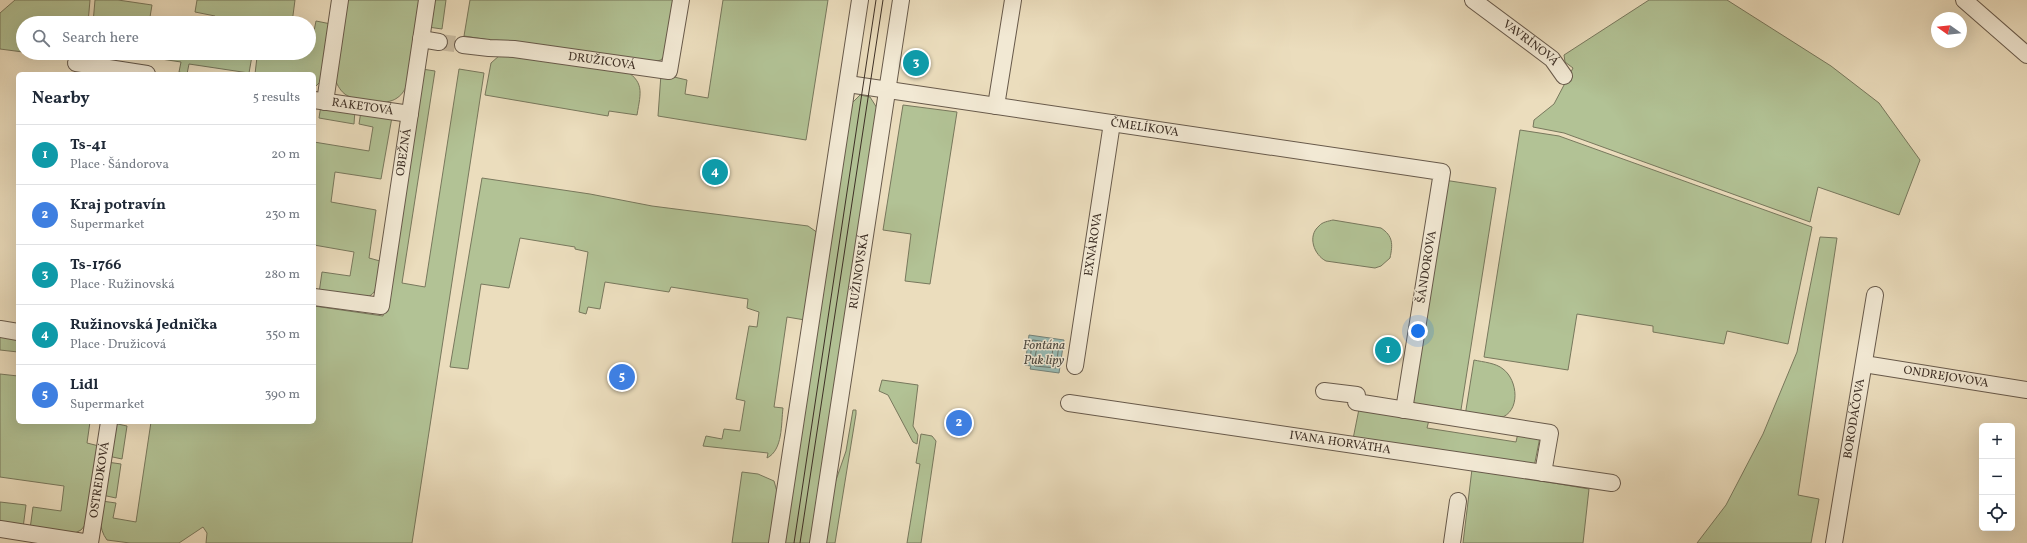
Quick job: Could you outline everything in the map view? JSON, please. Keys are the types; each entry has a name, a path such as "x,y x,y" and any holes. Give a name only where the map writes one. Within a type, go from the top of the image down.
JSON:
{"street":[{"path":"320,101 340,0"},
{"name":"OBEŽNÁ","path":"316,297 381,306 428,0"},
{"name":"DRUŽICOVÁ","path":"463,45 514,49 669,71 681,0"},
{"path":"777,543 860,0"},
{"name":"RUŽINOVSKÁ","path":"818,543 901,0"},
{"path":"996,106 1013,0"},
{"name":"VAVRÍNOVÁ","path":"1473,0 1552,59 1564,76"},
{"path":"1964,0 2027,55"},
{"path":"422,39 439,42"},
{"path":"76,63 133,72"},
{"name":"ČMELÍKOVA","path":"848,84 1442,172"},
{"name":"RAKETOVÁ","path":"320,101 410,114"},
{"name":"EXNÁROVA","path":"1075,366 1112,123"},
{"name":"ŠÁNDOROVA","path":"1404,410 1442,172"},
{"name":"BORODÁČOVA","path":"1834,543 1875,295"},
{"path":"0,329 16,332"},
{"name":"ONDREJOVOVA","path":"1864,364 2027,390"},
{"path":"1324,391 1357,395 1356,402 1550,433 1543,473"},
{"name":"IVANA HORVÁTHA","path":"1069,403 1612,483"},
{"name":"OSTREDKOVÁ","path":"0,529 90,543 109,424"},
{"path":"1452,543 1458,501"}],"green space":[{"path":"15,0 90,0 89,16 16,16 16,51 0,49 0,13"},
{"path":"95,0 118,0 152,5 150,16 94,16"},
{"path":"197,0 295,0 293,16 215,16 195,12"},
{"path":"346,0 425,0 408,83 404,91 397,98 386,102 373,102 353,98 342,92 336,82"},
{"path":"433,0 446,0 442,29 428,27"},
{"path":"470,0 678,0 671,47 661,60 644,64 464,36"},
{"path":"723,0 828,0 806,140 658,116 661,74 687,80 685,94 708,98"},
{"path":"1649,0 1727,0 1831,66 1879,103 1920,160 1899,215 1818,187 1810,222 1564,133 1533,127 1534,120 1554,104 1573,68 1565,62 1564,55"},
{"path":"316,21 331,24 321,81 316,86 316,72 255,72 257,60 316,60"},
{"path":"500,55 622,68 635,78 640,88 640,100 637,115 609,111 608,116 485,95 491,63"},
{"path":"168,60 251,60 249,72 189,64 187,72 179,72 181,62"},
{"path":"422,69 435,71 402,283 425,287 459,69 484,73 412,543 206,543 207,533 203,527 179,543 130,543 107,540 101,526 100,516 102,501 116,503 113,518 136,522 151,424 316,424 316,306 383,316"},
{"path":"860,95 870,97 877,108 810,543 785,543 852,103"},
{"path":"321,105 355,110 354,124 319,118"},
{"path":"903,105 957,112 930,284 905,281 911,234 883,230"},
{"path":"361,111 392,117 381,179 335,172 331,202 376,210 369,258 380,261 377,285 376,289 370,296 357,299 319,293 322,272 350,276 354,252 316,245 316,142 369,151 373,127 359,124"},
{"path":"1520,130 1559,136 1812,227 1788,344 1727,331 1724,344 1653,332 1653,326 1577,314 1568,370 1484,357"},
{"path":"482,178 590,194 652,206 808,226 818,233 805,320 787,317 774,407 783,408 781,429 779,443 772,454 767,458 768,453 703,446 706,436 722,439 724,429 740,431 745,401 736,399 749,326 757,327 759,312 747,308 748,299 671,287 669,292 605,282 600,309 588,307 586,314 579,312 588,252 575,249 575,247 520,238 509,288 481,284 468,369 450,367"},
{"path":"1444,180 1496,188 1460,416 1410,403"},
{"path":"1333,220 1381,228 1390,237 1392,249 1390,258 1381,266 1375,268 1326,261 1315,250 1313,235 1315,230 1320,225"},
{"path":"1820,237 1837,238 1798,495 1819,499 1811,543 1697,543 1726,505 1763,434 1797,352"},
{"path":"0,335 16,338 16,352 0,350"},
{"path":"1474,360 1497,365 1508,374 1512,380 1515,395 1514,403 1507,415 1500,418 1465,416"},
{"path":"0,374 16,376 16,424 90,424 87,443 103,447 86,524 81,530 75,533 30,529 33,507 61,511 64,486 0,477"},
{"path":"882,380 918,385 913,426 918,435 917,444 913,442 888,395 879,391"},
{"path":"1359,409 1429,420 1427,428 1516,442 1518,433 1540,437 1534,467 1353,439"},
{"path":"853,410 856,410 856,414 835,543 825,543 835,483 846,451"},
{"path":"113,424 127,426 122,459 108,456"},
{"path":"921,434 932,436 936,441 921,543 907,543 920,464 916,463"},
{"path":"107,462 121,464 116,498 102,495"},
{"path":"1472,469 1589,489 1583,543 1463,543"},
{"path":"742,472 758,474 774,481 778,495 771,543 732,543"},
{"path":"0,502 26,505 23,528 0,524"}],"water":[{"name":"Fontána Puk lipy","path":"1029,335 1064,340 1059,373 1030,369 1031,366 1025,365"}],"tunnel":[{"path":"439,42 463,45"}],"tram line":[{"path":"794,543 876,0"},
{"path":"800,543 883,0"}],"place":[{"name":"Ts-1766","path":"916,63"},
{"name":"Ružinovská Jednička","path":"715,172"},
{"name":"Ts-41","path":"1388,350"},
{"name":"Lidl","path":"622,377"},
{"name":"Kraj potravín","path":"959,423"}]}
